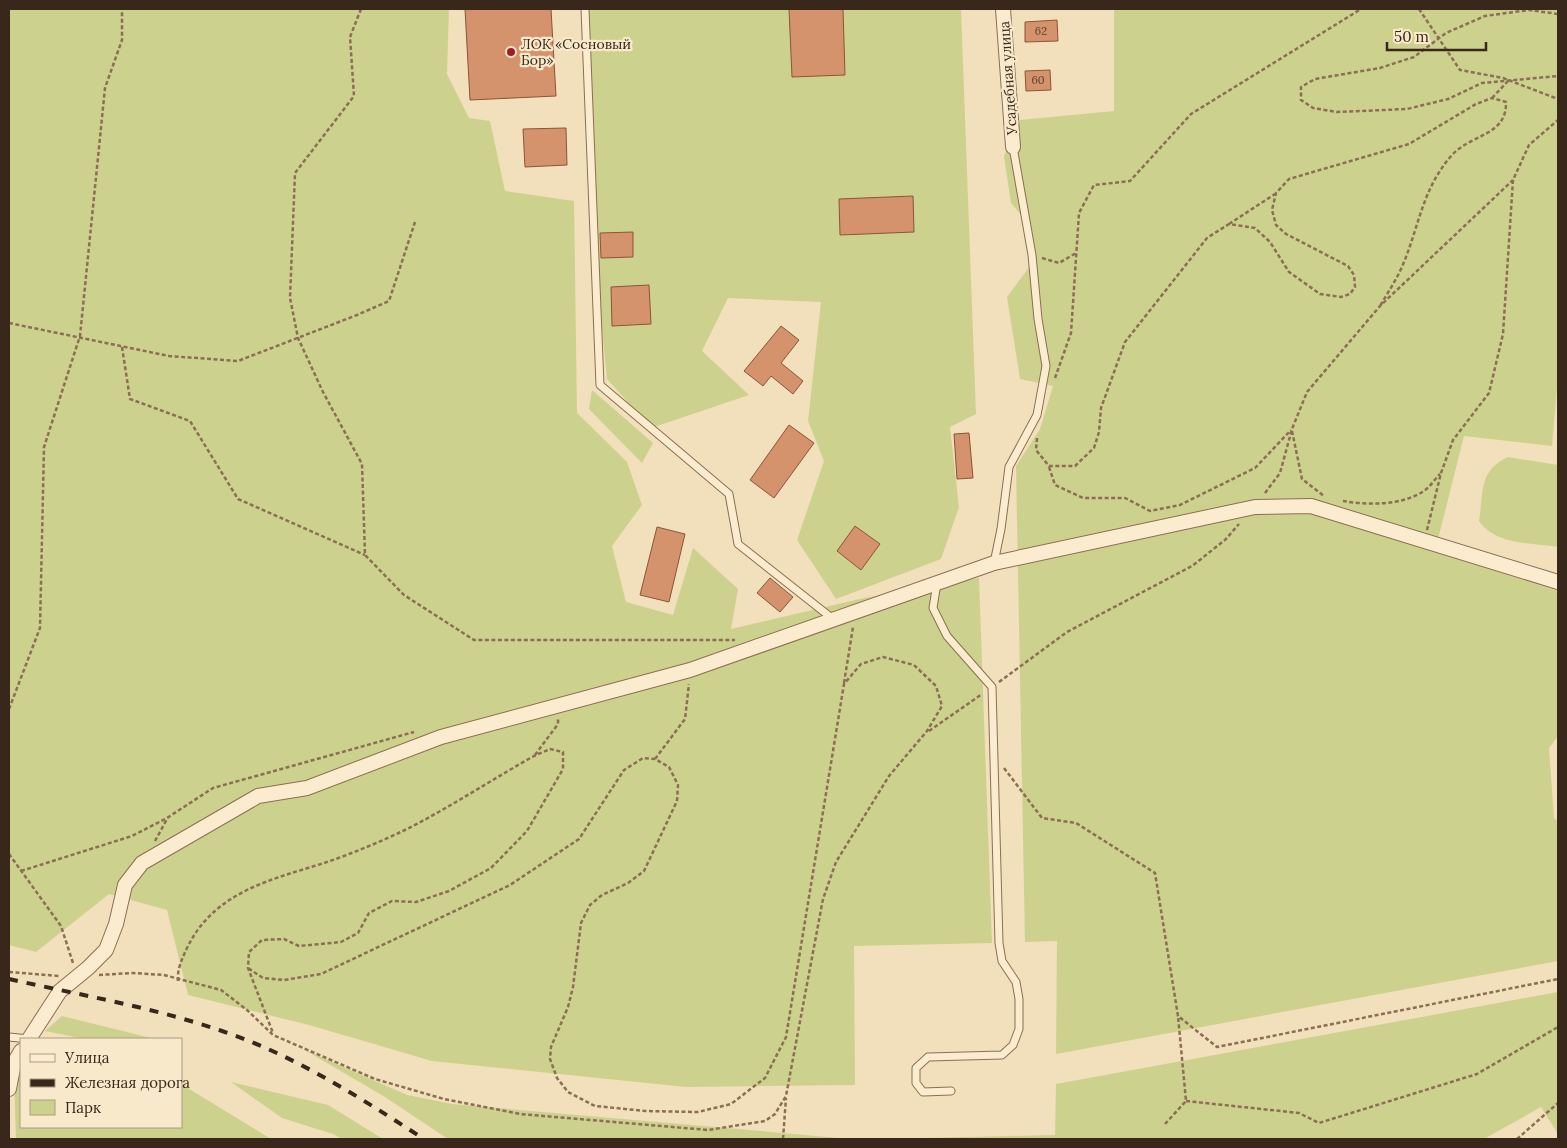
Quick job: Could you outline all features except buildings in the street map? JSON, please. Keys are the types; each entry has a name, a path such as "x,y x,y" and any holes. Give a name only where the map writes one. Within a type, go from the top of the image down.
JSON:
{"street":[{"name":"Усадебная улица","path":"1003,9 1013,147"},
{"path":"30,1038 60,990 78,977 106,950 116,924 125,885 142,863 258,796 306,788 441,737 690,670 994,563 1255,508 1311,506 1558,582"},
{"path":"9,1089 14,1063 20,1053"}],"lane":[{"path":"585,9 600,385 729,494 738,544 834,619"},
{"path":"994,563 1002,529 1009,467 1037,415 1046,366 1038,319 1032,255 1013,147"},
{"path":"937,583 933,608 947,636 992,687 999,943 1002,961 1016,982 1019,999 1019,1029 1013,1044 1002,1055 928,1057 916,1068 916,1084 924,1092 951,1091"}],"path":[{"path":"9,709 40,628 44,447 80,336 105,88 122,40 122,9"},
{"path":"360,9 350,37 354,96 294,173 290,298 298,338 323,392 362,464 365,555"},
{"path":"1054,382 1071,333 1078,213 1094,186 1130,181 1191,114 1361,9"},
{"path":"1419,9 1460,70 1509,80 1558,99"},
{"path":"1558,14 1529,10 1485,16 1446,33 1414,57 1380,68 1315,78 1301,87 1301,100 1313,108 1337,112 1407,109 1448,99 1482,83 1558,76"},
{"path":"1049,466 1075,466 1094,448 1099,432 1101,408 1125,342 1207,238 1276,193 1289,179 1306,172 1409,144 1476,104 1492,98 1509,80"},
{"path":"1380,306 1401,268 1419,213 1434,177 1454,153 1501,124 1506,111 1506,102 1492,98"},
{"path":"1425,541 1441,473 1453,440 1489,394 1503,334 1513,180 1529,145 1558,120"},
{"path":"927,731 1068,632 1192,566 1225,540 1255,508 1280,472 1292,429 1307,392 1380,306 1513,180"},
{"path":"1219,230 1229,224 1255,228 1270,242 1290,272 1320,294 1340,298 1350,294 1355,287 1354,275 1348,266 1286,234 1276,225 1272,210 1276,193"},
{"path":"9,323 80,336 122,347 170,356 238,361 389,301 415,222"},
{"path":"1032,255 1059,263 1076,253"},
{"path":"122,347 130,399 190,421 238,498 365,555 404,596 474,640 738,640"},
{"path":"1038,432 1036,450 1049,466 1055,485 1082,498 1124,498 1150,511 1180,505 1255,468 1292,429"},
{"path":"1292,429 1302,479 1328,498"},
{"path":"1337,500 1365,504 1396,501 1424,491 1441,473"},
{"path":"248,968 262,978 284,980 321,974 510,885 579,838 624,770 643,758 655,760 669,767 678,784 677,801 644,871 628,883 596,900 590,905 581,923 573,986 568,1007 551,1046 550,1059 557,1078 568,1092 595,1106 646,1112 698,1112 731,1104 765,1078 786,1036 856,612"},
{"path":"784,1139 786,1096 823,899 836,862 889,776 927,731 942,706 936,686 914,665 883,657 861,664 844,684"},
{"path":"655,760 685,719 690,670"},
{"path":"534,756 558,724 558,706"},
{"path":"21,871 132,836 167,818 214,788 422,730"},
{"path":"273,1035 248,968 249,952 262,940 284,939 299,946 341,942 358,933 369,913 392,901 416,902 450,891 492,868 528,831 563,769 564,752 550,749 534,756 405,830 325,862 282,874 245,889 207,918 192,939 183,957 178,972 178,981 221,990 247,1010 273,1035 375,1079 444,1099 520,1114 708,1130 764,1121 775,1114 786,1096"},
{"path":"994,755 1042,818 1076,823 1155,874 1178,1016 1186,1101 1166,1124"},
{"path":"9,854 61,926 78,977"},
{"path":"1178,1016 1217,1047 1558,979"},
{"path":"1186,1101 1300,1113 1319,1123 1477,1074 1558,1027"},
{"path":"1518,1139 1558,1103"}],"green space":[{"path":"9,9 449,9 447,74 469,118 490,121 505,191 574,201 577,413 627,462 642,505 612,546 626,602 673,615 693,548 738,589 731,629 864,598 979,578 992,943 854,946 855,1085 686,1087 432,1061 309,1025 188,995 167,910 109,894 36,952 9,945"},
{"path":"589,9 961,9 976,414 950,427 959,507 941,559 836,599 797,540 824,461 808,421 821,302 728,298 702,351 749,395 651,428 607,379 598,289"},
{"path":"1114,9 1558,9 1558,377 1552,446 1464,436 1435,551 1558,591 1558,736 1549,748 1554,818 1558,821 1558,961 1056,1054 1057,941 1025,942 1016,466 1040,429 1053,386 1020,379 1007,297 1030,266 1028,223 1011,203 1004,156 1020,120 1114,111"},
{"path":"592,390 653,443 642,463 589,409"},
{"path":"1508,457 1558,465 1558,547 1504,539 1494,535 1479,521 1482,492 1487,476 1498,463"},
{"path":"1558,992 1558,1134 1541,1107 1484,1139 877,1139 1055,1135 1056,1084"},
{"path":"62,1016 151,1038 80,1038 45,1031"},
{"path":"303,1049 407,1095 452,1104 851,1139 448,1139 385,1097"},
{"path":"20,1068 20,1128 182,1128 182,1085 271,1139 16,1139 14,1073"},
{"path":"231,1082 328,1105 383,1139 342,1139 333,1134 282,1118"}],"railway":[{"path":"9,979 169,1015 249,1041 301,1065 424,1139"}],"place":[{"name":"ЛОК «Сосновый Бор»","path":"511,52"}]}
